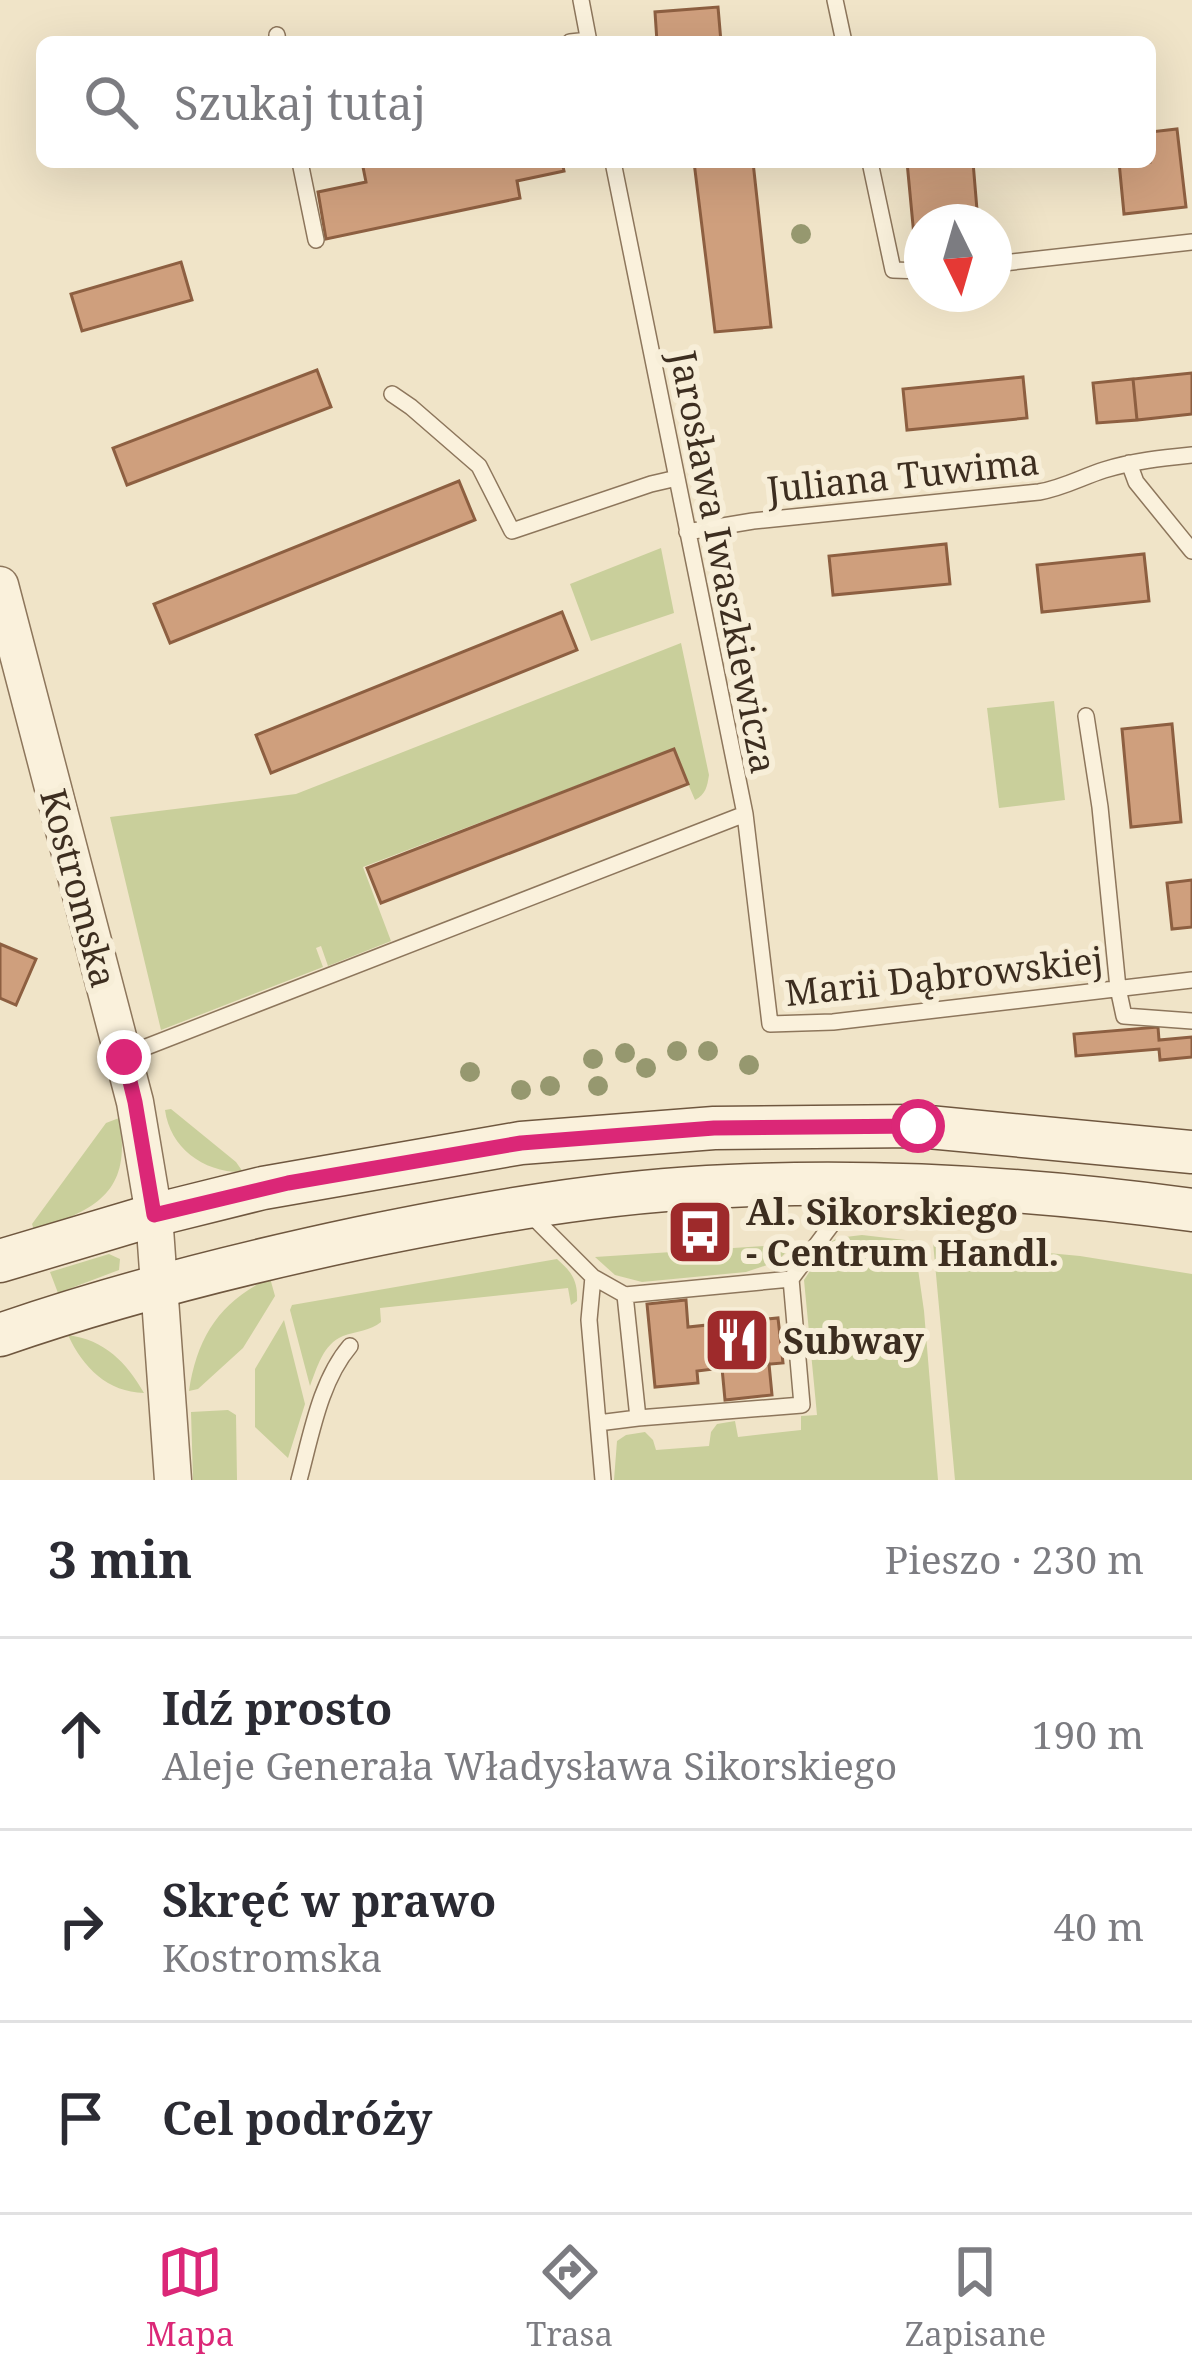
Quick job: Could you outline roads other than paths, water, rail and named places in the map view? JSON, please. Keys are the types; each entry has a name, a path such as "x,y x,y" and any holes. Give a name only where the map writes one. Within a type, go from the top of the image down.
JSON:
{"main road":[{"path":"0,1261 154,1215 288,1183 521,1143 714,1128 918,1126 1192,1153"},
{"path":"0,1335 158,1285 338,1243 601,1196 729,1186 862,1184 1022,1191 1192,1210"}],"street":[{"name":"Kostromska","path":"0,585 135,1102 154,1215 172,1480"}],"lane":[{"path":"581,0 588,36"},
{"path":"836,0 843,36"},
{"path":"301,168 316,240"},
{"name":"Jarosława Iwaszkiewicza","path":"124,1057 745,814 614,168"},
{"path":"871,168 893,270 904,270"},
{"path":"1012,262 1192,242"},
{"path":"392,394 478,466 512,531 677,478"},
{"name":"Juliana Tuwima","path":"687,532 1056,490 1129,463 1192,455"},
{"path":"1129,463 1136,482 1192,551"},
{"path":"1086,716 1124,1016 1192,1021"},
{"name":"Marii Dąbrowskiej","path":"745,814 770,1024 833,1022 1192,980"},
{"path":"598,1423 802,1405 791,1280 862,1184"},
{"path":"522,1207 593,1277 626,1295 791,1280"},
{"path":"593,1277 589,1320 603,1480"},
{"path":"626,1295 638,1418"},
{"path":"298,1480 317,1413 338,1360 350,1346"}],"place":[{"name":"Al. Sikorskiego - Centrum Handl.","path":"700,1232"},
{"name":"Subway","path":"737,1340"}]}
